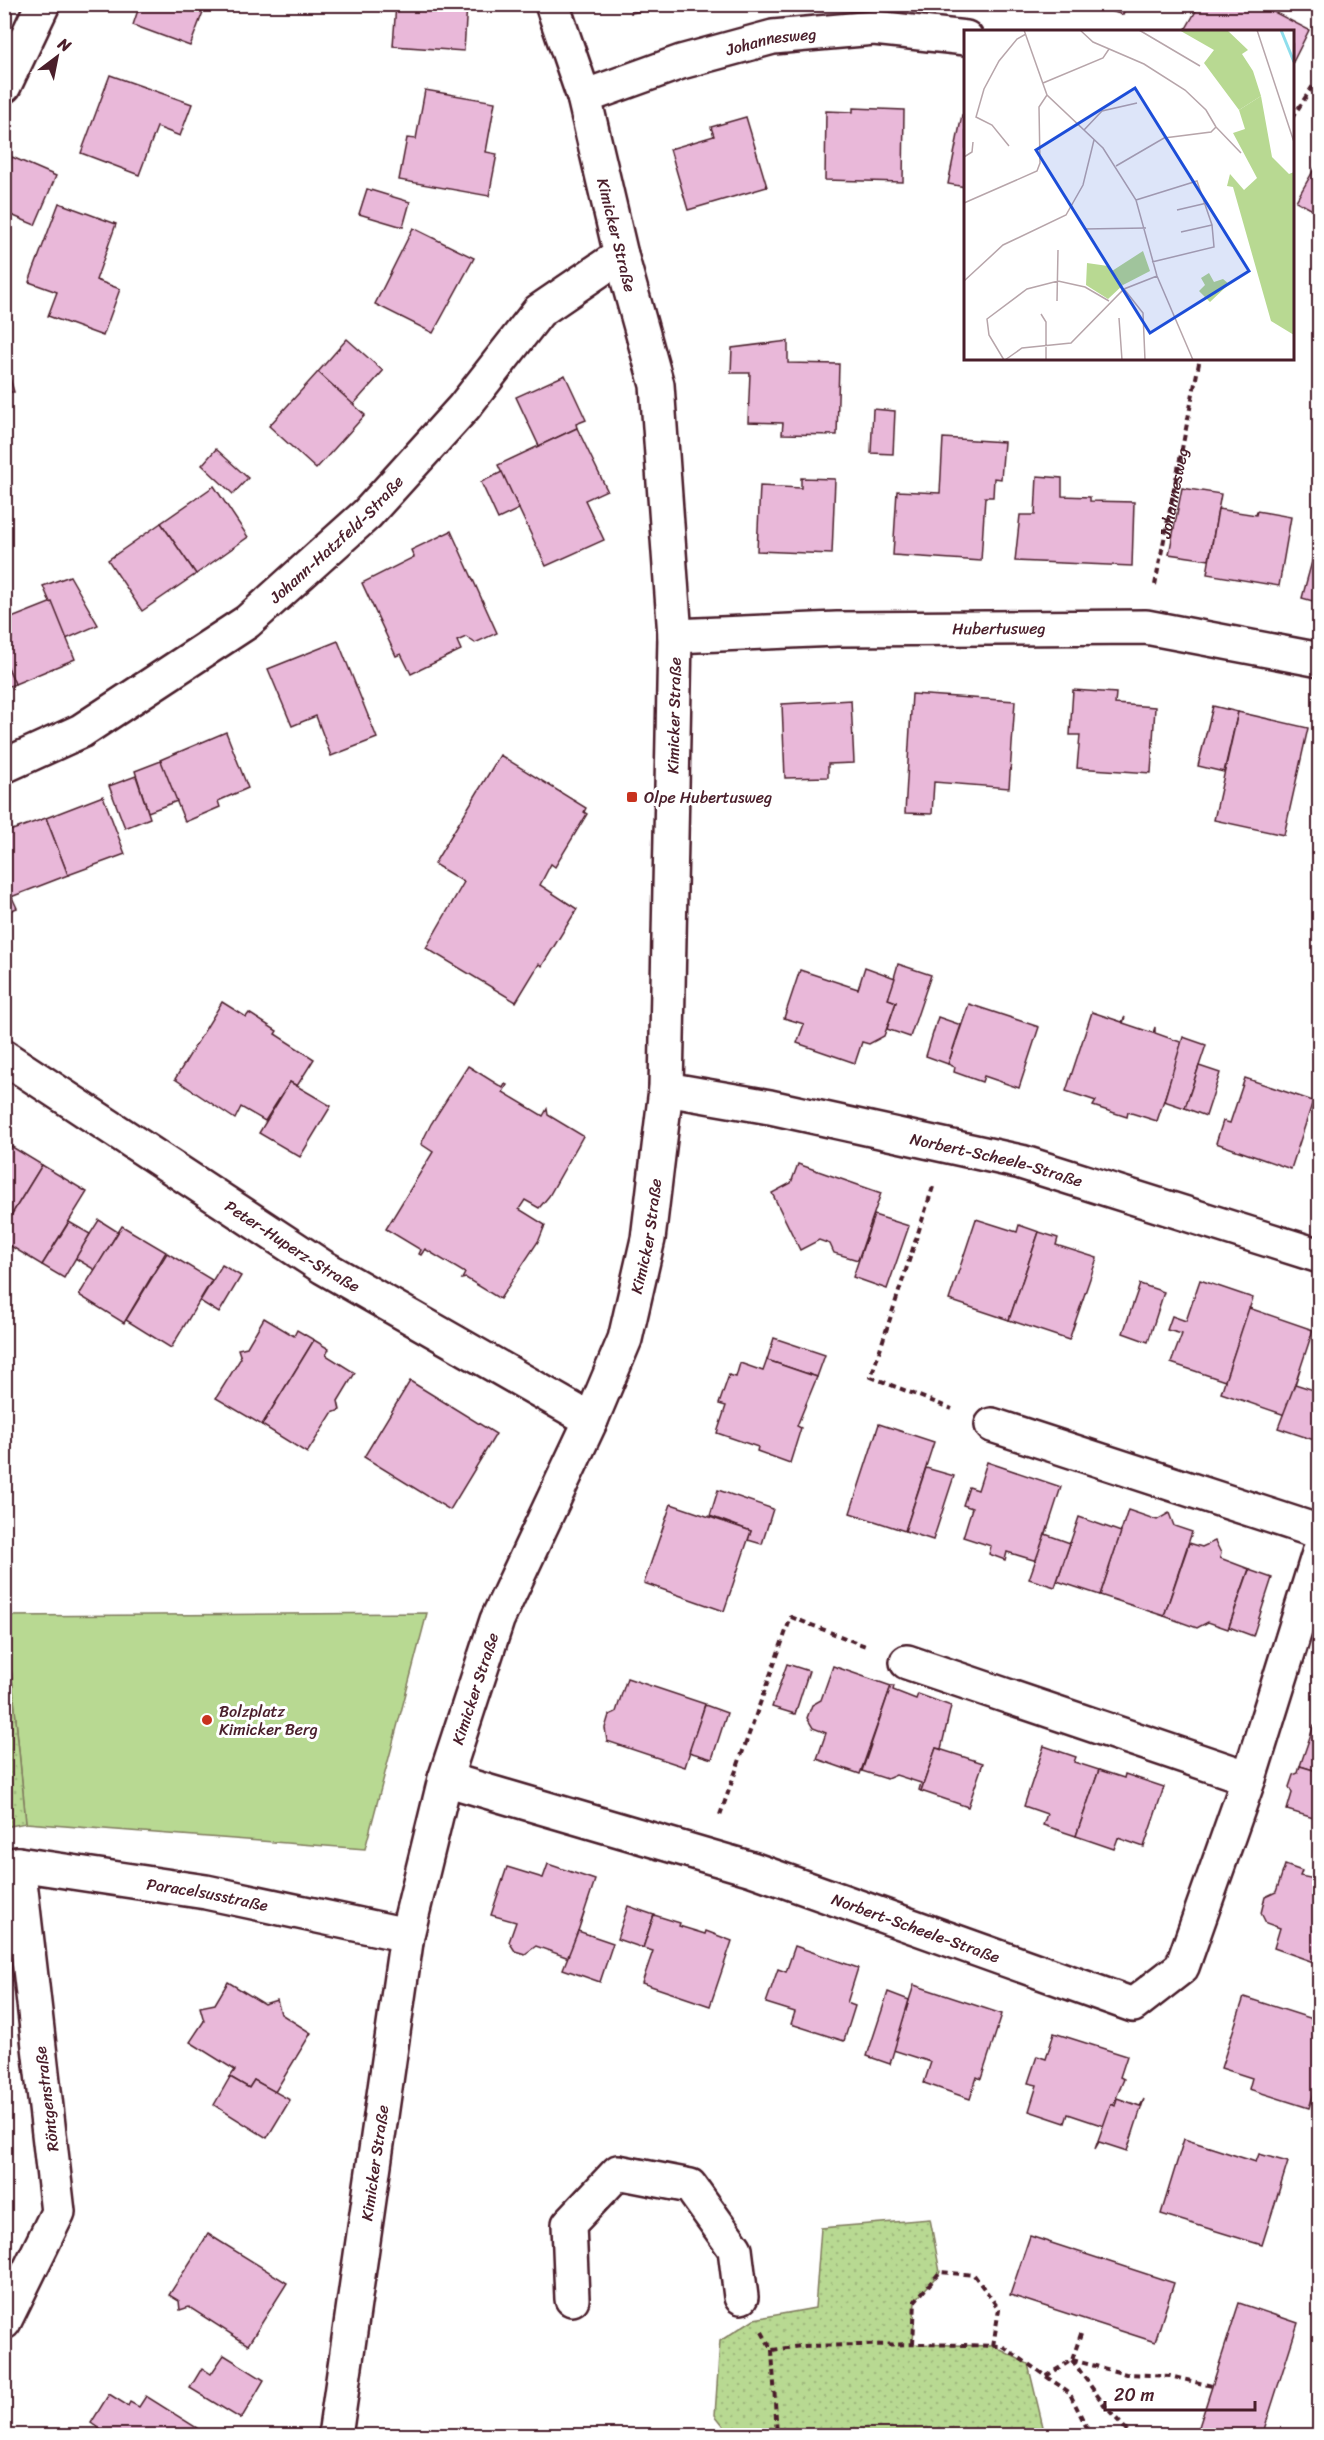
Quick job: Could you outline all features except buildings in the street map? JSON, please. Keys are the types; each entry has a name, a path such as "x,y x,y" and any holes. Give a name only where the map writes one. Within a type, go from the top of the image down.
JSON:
{"street":[{"path":"4,86 43,4"},
{"name":"Kimicker Straße","path":"335,2436 407,1935 445,1779 497,1620 591,1420 625,1339 648,1239 666,1089 675,636 657,385 621,255 584,97 552,4"},
{"name":"Johannesweg","path":"584,97 681,62 773,37 874,28 964,38"},
{"name":"Johann-Hatzfeld-Straße","path":"4,766 81,731 247,622 367,514 464,408 539,311 621,255"},
{"name":"Hubertusweg","path":"675,636 837,629 1146,627 1320,660"},
{"name":"Peter-Huperz-Straße","path":"4,1057 323,1267 591,1420"},
{"name":"Norbert-Scheele-Straße","path":"666,1089 770,1107 1021,1162 1320,1256"},
{"path":"992,1425 1320,1532"},
{"name":"Norbert-Scheele-Straße","path":"445,1779 764,1873 1132,2005 1182,1967 1249,1778 1320,1550"},
{"path":"907,1662 1249,1778"},
{"name":"Paracelsusstraße","path":"11,1865 206,1892 407,1935"},
{"name":"Röntgenstraße","path":"4,2322 58,2212 11,1865"},
{"path":"572,2299 569,2223 618,2172 690,2186 735,2249 741,2297"}],"path":[{"path":"1294,116 1320,75"},
{"name":"Johannesweg","path":"1146,627 1200,360"},
{"path":"946,1145 871,1377 992,1425"},
{"path":"705,1856 791,1617 907,1662"},
{"path":"913,2344 915,2301 940,2272 974,2275 999,2309 993,2346"},
{"path":"741,2297 772,2350 777,2436"},
{"path":"1046,2376 1072,2360 1081,2334"},
{"path":"772,2350 801,2346 913,2344 1002,2346 1069,2392 1091,2436"},
{"path":"1072,2360 1126,2374 1170,2376 1212,2386"},
{"path":"1072,2360 1105,2406 1132,2436"}],"green space":[{"path":"5,1606 26,1823 4,1827"},
{"name":"Bolzplatz Kimicker Berg","path":"427,1613 365,1849 26,1823 6,1616"},
{"path":"930,2219 940,2272 915,2301 913,2344 993,2346 1028,2364 1045,2435 731,2435 715,2415 720,2341 754,2319 815,2308 821,2228"}],"place":[{"name":"Olpe Hubertusweg","path":"632,797"},
{"name":"Bolzplatz Kimicker Berg","path":"207,1720"}]}
